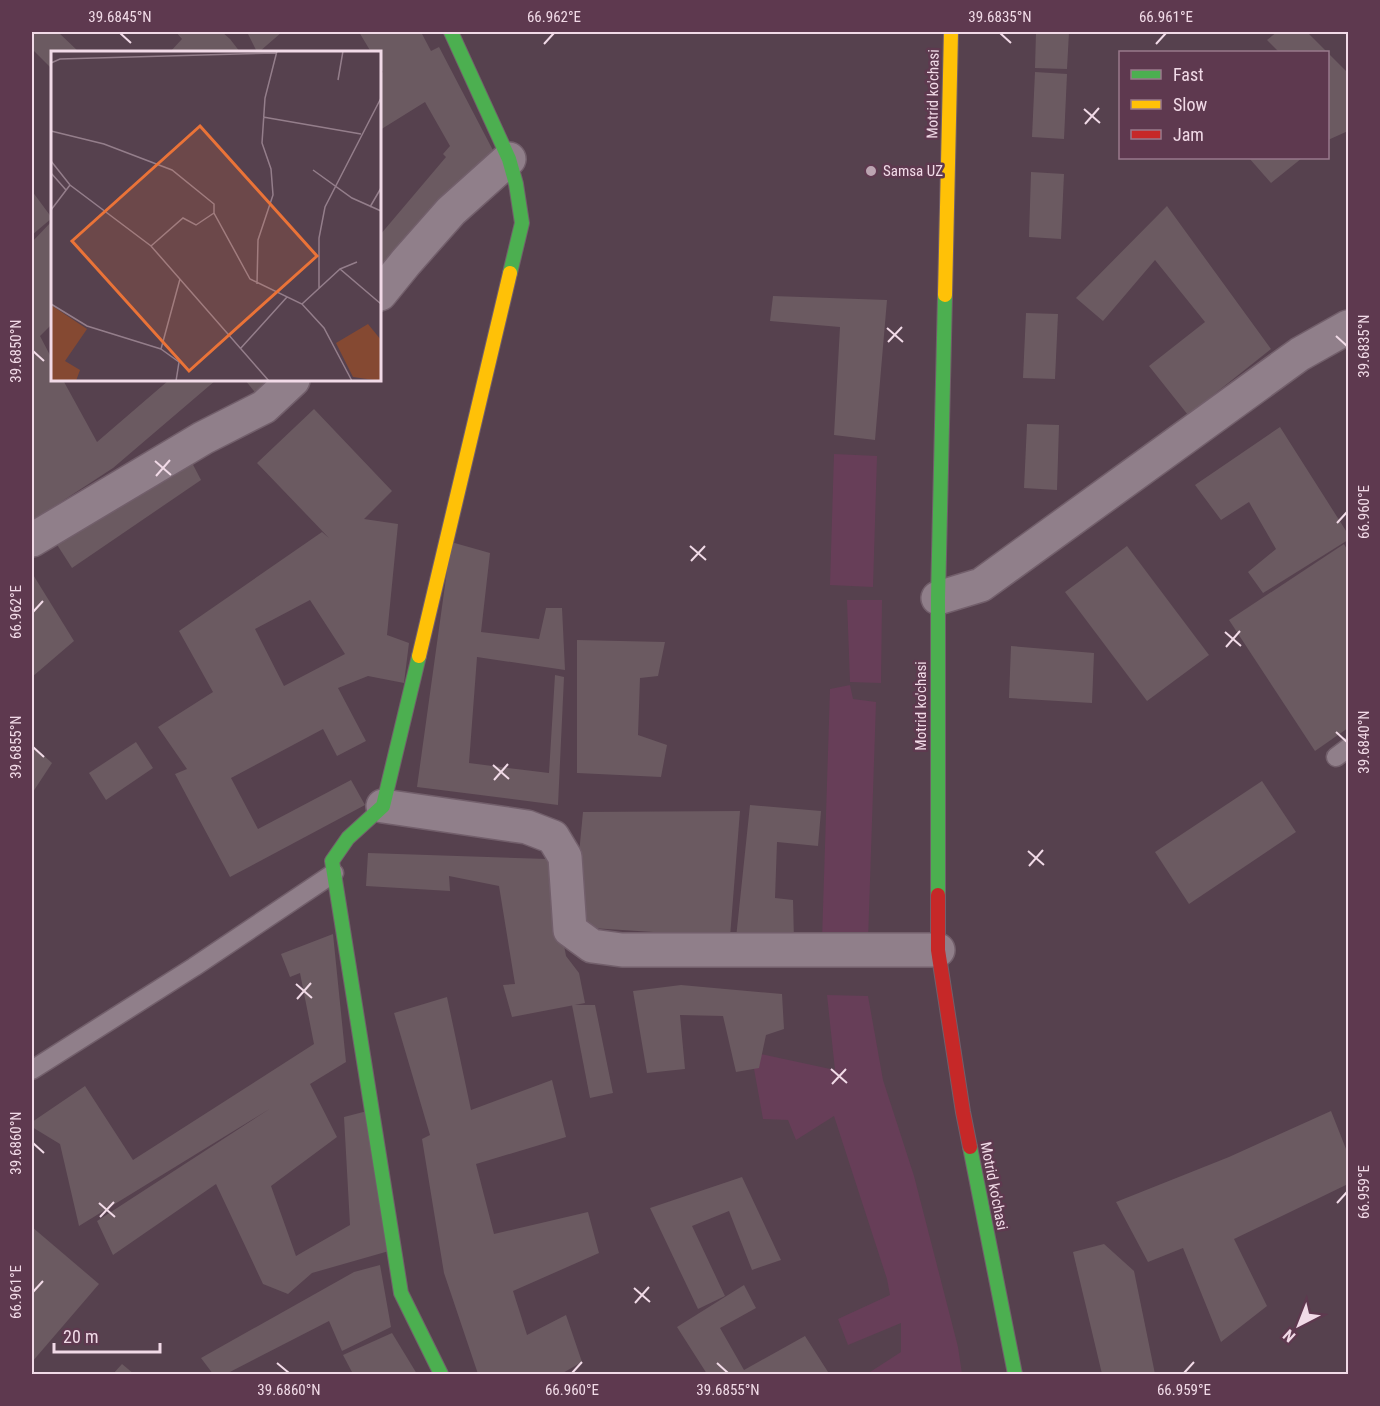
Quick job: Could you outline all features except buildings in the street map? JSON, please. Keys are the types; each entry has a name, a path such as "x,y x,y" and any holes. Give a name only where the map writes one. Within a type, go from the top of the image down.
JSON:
{"street":[{"path":"441,1374 401,1293 332,861 348,838 383,806 522,224 516,184 509,159 451,32"},
{"name":"Motrid ko'chasi","path":"951,32 938,598 938,950 963,1113 1015,1374"},
{"path":"381,293 451,211 509,159"},
{"path":"938,598 981,585 1300,354 1348,327"},
{"path":"32,540 203,438 264,407 292,381"},
{"path":"383,806 527,827 553,837 565,857 570,930 592,946 622,950 938,950"}],"lane":[{"path":"32,1070 194,967 334,873"}],"shaded area":[{"path":"834,454 877,456 873,587 830,585"},
{"path":"847,600 882,600 881,683 850,682"},
{"path":"850,685 853,699 876,702 868,941 822,940 830,689"},
{"path":"827,995 868,996 883,1080 914,1176 958,1347 962,1374 867,1374 901,1352 901,1323 848,1345 838,1319 890,1295 887,1279 834,1116 796,1140 788,1120 763,1119 751,1052 835,1070"}],"traffic: fast":[{"path":"451,32 509,159 516,184 522,223 510,273"},
{"path":"938,895 938,598 945,295"},
{"path":"419,656 383,806 348,838 332,861 401,1293 441,1374"},
{"path":"970,1147 1015,1374"}],"traffic: slow":[{"path":"945,295 951,32"},
{"path":"419,656 510,273"}],"traffic: jam":[{"path":"938,895 938,950 970,1147"}],"place":[{"name":"Samsa UZ","path":"871,171"}]}
